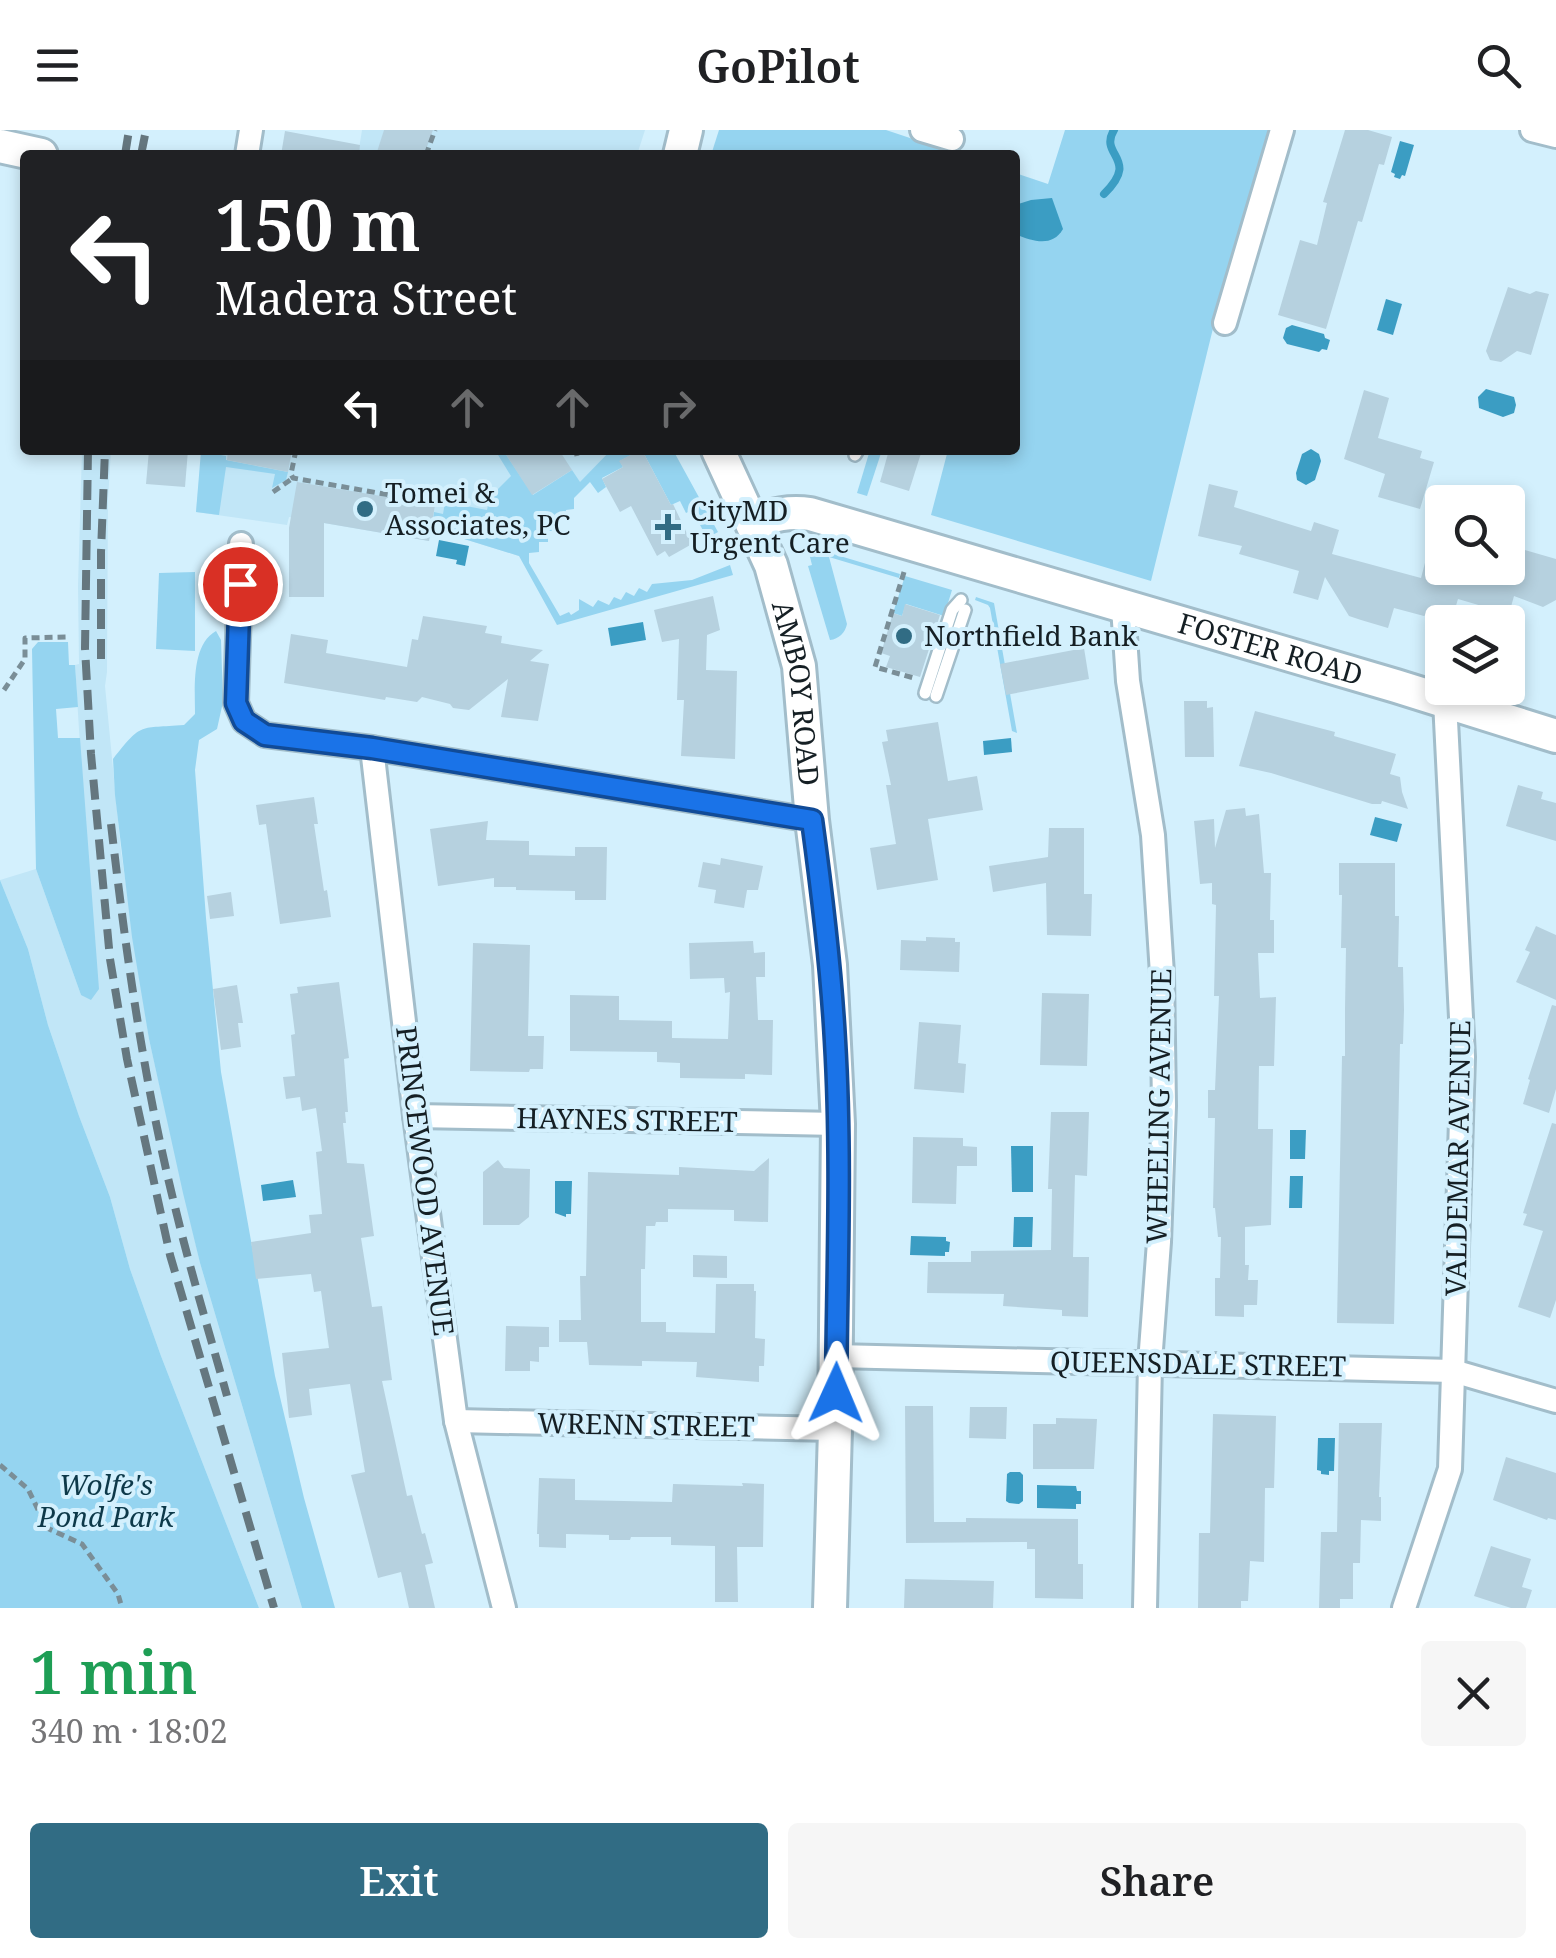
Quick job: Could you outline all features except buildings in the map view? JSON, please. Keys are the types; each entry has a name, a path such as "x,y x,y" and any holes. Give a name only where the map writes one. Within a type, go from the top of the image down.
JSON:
{"main road":[{"name":"AMBOY ROAD","path":"720,455 771,565 799,666 830,966 838,1124 830,1608"},
{"name":"FOSTER ROAD","path":"753,522 776,514 810,514 1425,695"},
{"name":"FOSTER ROAD","path":"1458,705 1556,736"}],"street":[{"path":"922,130 952,140"},
{"path":"1225,323 1282,130"},
{"path":"1532,130 1556,136"},
{"path":"240,544 236,703 244,721 265,735 372,748 812,820"},
{"name":"WHEELING AVENUE","path":"1123,607 1128,681 1153,834 1162,974 1164,1106 1150,1363 1145,1608"},
{"name":"VALDEMAR AVENUE","path":"1404,1608 1450,1470 1463,1057 1445,705"},
{"name":"PRINCEWOOD AVENUE","path":"372,748 456,1421 504,1608"},
{"name":"HAYNES STREET","path":"416,1116 838,1124"},
{"name":"QUEENSDALE STREET","path":"836,1356 1454,1371 1556,1402"},
{"name":"WRENN STREET","path":"456,1421 835,1429"}],"lane":[{"path":"928,690 963,605"}],"path":[{"path":"294,478 291,474 295,455"},
{"path":"273,492 294,478 435,503"},
{"path":"904,572 875,666 928,690"},
{"path":"4,690 24,659 25,638 68,637"},
{"path":"0,1465 28,1489 47,1528 82,1544 118,1594 122,1608"}],"shaded area":[{"path":"362,130 645,130 639,150 359,150"},
{"path":"1400,141 1414,145 1405,176 1400,179 1391,172"},
{"path":"1052,198 1063,229 1053,239 1041,241 1020,236 1020,203"},
{"path":"1386,299 1402,304 1393,335 1377,330"},
{"path":"1292,325 1324,334 1330,340 1327,350 1319,352 1287,344 1283,338 1286,328"},
{"path":"1486,389 1514,397 1514,413 1503,417 1479,408 1478,397"},
{"path":"1311,449 1321,461 1315,480 1306,485 1297,480 1296,473 1302,454"},
{"path":"82,455 111,455 105,686 121,851 149,1039 200,1263 302,1608 259,1608 130,1269 110,1197 48,1025 28,949 0,880 36,869 81,995 87,858 75,665 79,664"},
{"path":"202,455 606,455 519,556 432,529 429,541 289,517 287,525 196,512"},
{"path":"439,540 469,546 465,566 456,564 457,560 436,556"},
{"path":"643,622 646,640 611,646 608,628"},
{"path":"1011,738 1012,752 984,755 983,741"},
{"path":"1375,817 1402,824 1397,842 1370,835"},
{"path":"1290,1130 1306,1130 1305,1159 1290,1159"},
{"path":"1011,1146 1033,1146 1033,1192 1012,1192"},
{"path":"1290,1176 1303,1176 1302,1208 1289,1208"},
{"path":"293,1180 296,1197 263,1201 261,1185"},
{"path":"555,1181 572,1181 571,1214 566,1217 555,1213"},
{"path":"1014,1217 1033,1217 1032,1247 1013,1247"},
{"path":"911,1236 946,1237 949,1252 945,1256 910,1255"},
{"path":"1318,1438 1335,1438 1334,1471 1329,1471 1329,1475 1317,1470"},
{"path":"1010,1472 1023,1475 1023,1501 1019,1504 1006,1501"},
{"path":"1037,1485 1076,1486 1081,1491 1081,1504 1076,1504 1076,1509 1037,1508"}],"green space":[{"path":"719,130 886,130 946,150 713,150"},
{"path":"1065,130 1268,130 1219,304 1151,581 931,515 947,455 1020,455 1020,175 1048,184"},
{"path":"201,455 221,455 226,460 288,472 286,480 272,488 275,474 226,467 219,515 196,512"},
{"path":"498,455 506,455 533,495 572,470 580,482 606,455 631,455 620,461 623,467 602,478 606,487 598,493 590,482 574,498 574,509 566,510 565,520 557,520 557,531 548,531 548,542 539,542 539,552 529,553 529,563 560,616 579,610 579,599 593,607 598,600 609,605 614,597 621,600 626,592 634,596 639,588 647,592 652,584 692,580 730,565 733,575 557,625 519,556 432,529 434,512 443,514 445,502 487,510 490,497 511,476"},
{"path":"645,455 676,455 718,532 707,538 692,510 686,513 680,501 671,505"},
{"path":"868,455 880,455 867,496 857,493"},
{"path":"820,550 900,574 899,578 829,557 847,624 841,635 830,640 808,566 812,565 809,553"},
{"path":"195,572 195,651 156,649 159,573"},
{"path":"905,576 952,590 944,616 906,604 902,616 893,613"},
{"path":"976,597 994,603 1017,733 1012,731 990,608"},
{"path":"216,631 221,640 223,702 217,729 199,740 195,770 221,1072 275,1376 335,1608 302,1608 200,1263 149,1039 132,937 113,759 143,729 184,725 195,714 198,657"},
{"path":"38,642 68,642 69,665 75,665 78,707 56,709 58,738 80,738 99,989 91,1000 81,995 36,869 32,649"},
{"name":"Wolfe's Pond Park","path":"0,880 28,949 48,1025 110,1197 130,1269 259,1608 0,1608"}],"waterway":[{"path":"1104,194 1119,172 1110,139 1114,130"}],"railway":[{"path":"126,150 129,130"},
{"path":"142,150 146,130"},
{"path":"88,455 85,648 110,959 127,1059 170,1255 274,1608"},
{"path":"101,659 105,455"},
{"path":"111,824 154,1115 227,1396"}],"place":[{"name":"Tomei & Associates, PC","path":"365,509"},
{"name":"CityMD Urgent Care","path":"668,527"},
{"name":"Northfield Bank","path":"904,636"}],"route":[{"path":"240,584 236,703 244,721 265,735 372,748 812,820 836,1044 836,1393"}]}
